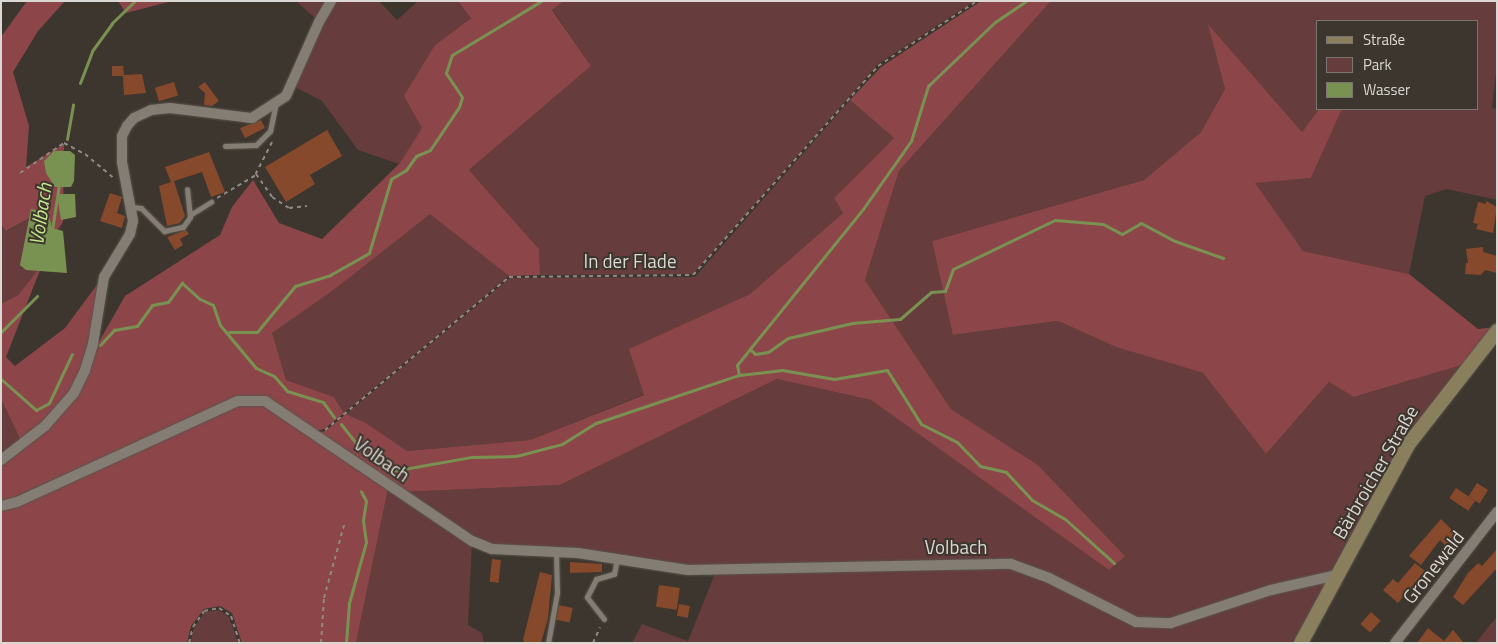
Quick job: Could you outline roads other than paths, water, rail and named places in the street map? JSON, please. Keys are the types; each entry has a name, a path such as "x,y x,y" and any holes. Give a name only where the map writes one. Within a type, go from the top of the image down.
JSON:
{"main road":[{"name":"Bärbroicher Straße","path":"1301,643 1418,430 1497,331"}],"street":[{"path":"1,460 45,426 74,393 93,344 104,276 130,234 132,207 124,187 122,136 134,118 170,108 252,118 286,96 318,22 332,1"},
{"name":"Volbach","path":"1,506 17,502 238,401 264,401 315,432 472,541 492,549 556,552 688,570 1011,564 1049,578 1136,622 1171,623 1271,590 1337,575"},
{"name":"Gronewald","path":"1395,643 1497,512"}],"lane":[{"path":"225,146 256,145 270,131 277,102"},
{"path":"187,189 190,214"},
{"path":"132,207 141,208 164,231 183,227 190,214 211,202"},
{"path":"548,643 557,592 556,552"},
{"path":"604,619 587,597 596,579 614,574 617,559"}],"water":[{"path":"54,151 70,151 75,155 74,181 71,187 55,187 46,173 44,161"},
{"path":"57,194 75,194 76,217 61,220"},
{"path":"31,209 48,212 52,228 63,231 67,273 26,270 20,265"}],"waterway":[{"name":"Volbach","path":"80,83 92,51 112,23 135,1"},
{"path":"229,332 257,332 295,286 330,275 369,253 391,179 406,170 416,156 430,150 459,107 462,97 446,73 452,55 541,1"},
{"path":"739,375 737,365 863,209 911,141 928,86 995,22 1026,1"},
{"name":"Volbach","path":"67,139 73,105"},
{"name":"Volbach","path":"52,230 59,185"},
{"path":"750,349 755,354 768,352 788,338 852,323 900,319 931,292 945,291 953,269 1055,220 1103,224 1122,234 1141,223 1175,241 1223,258"},
{"path":"100,345 114,330 137,326 152,305 168,302 182,283 200,299 213,305 220,325 256,368 274,376 287,391 323,402 334,417"},
{"name":"Volbach","path":"1,332 37,296"},
{"path":"1,379 36,410 49,403 72,354"},
{"path":"341,424 363,452 392,471 471,457 516,456 562,444 596,423 739,375 782,370 834,379 887,370 921,424 957,442 980,466 1006,472 1032,500 1065,519 1114,563"},
{"path":"346,643 349,603 366,542 363,520 366,501 361,491"}]}
